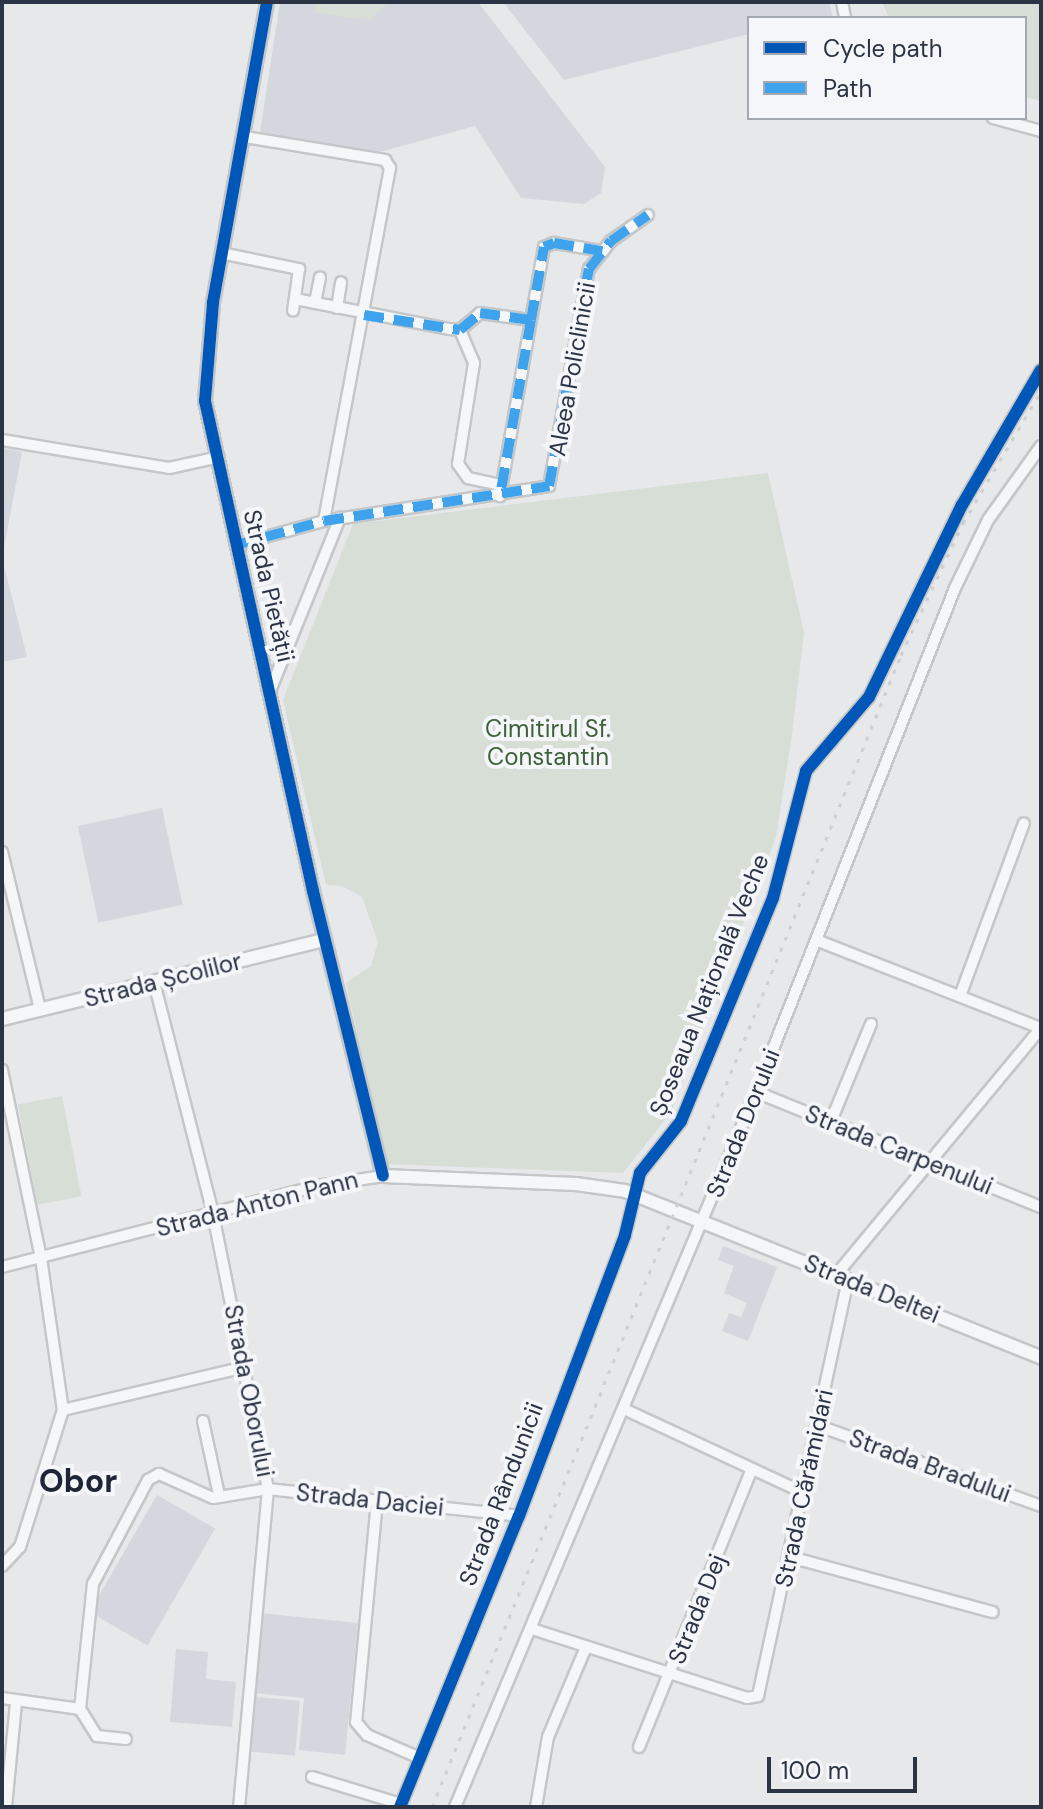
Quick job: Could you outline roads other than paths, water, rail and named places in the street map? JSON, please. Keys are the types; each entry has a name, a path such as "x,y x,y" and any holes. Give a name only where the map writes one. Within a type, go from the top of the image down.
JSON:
{"street":[{"name":"Strada Pietății","path":"267,2 245,137 221,253 204,377 236,545 324,940 383,1176"},
{"path":"1000,120 1041,131"},
{"path":"245,137 388,164 364,315 324,521"},
{"name":"Aleea Policlinicii","path":"236,545 340,518 501,491 542,491 553,479 586,284 602,251 648,215"},
{"name":"Aleea Policlinicii","path":"501,491 544,247 554,243 602,251"},
{"path":"221,253 299,269 294,305 315,303 364,315 460,330"},
{"path":"315,303 320,277"},
{"path":"337,308 341,282"},
{"name":"Aleea Policlinicii","path":"501,491 468,478 458,464 474,363 460,330 480,313 531,320"},
{"name":"Șoseaua Națională Veche","path":"638,1195 640,1173 681,1121 773,898 806,771 869,697 962,505 1041,370"},
{"path":"2,440 169,468 219,457"},
{"name":"Strada Dorului","path":"455,1807 525,1634 532,1629 756,1092 955,588 988,520 1041,446"},
{"path":"270,691 340,518"},
{"path":"960,996 1024,823"},
{"path":"2,852 40,1009"},
{"name":"Strada Școlilor","path":"2,1019 324,940"},
{"path":"816,940 1041,1028"},
{"name":"Strada Oborului","path":"154,982 213,1214 268,1489 239,1807"},
{"path":"831,1121 871,1024"},
{"name":"Strada Cărămidari","path":"671,1674 747,1698 758,1696 790,1557 800,1491 819,1426 842,1277 927,1162 1041,1028"},
{"path":"2,1070 41,1258 63,1410 20,1547 2,1566"},
{"name":"Strada Carpenului","path":"756,1092 1041,1207"},
{"name":"Strada Anton Pann","path":"2,1267 317,1186 383,1176 576,1184 638,1195 702,1222"},
{"name":"Strada Rândunicii","path":"400,1806 519,1516 638,1195"},
{"name":"Strada Deltei","path":"702,1222 1041,1357"},
{"path":"63,1410 245,1367"},
{"path":"624,1409 800,1491"},
{"path":"126,1739 97,1736 80,1709 93,1584 148,1480 165,1473 213,1498 219,1495 203,1421"},
{"name":"Strada Bradului","path":"819,1426 1041,1506"},
{"name":"Strada Dej","path":"639,1747 752,1469"},
{"name":"Strada Daciei","path":"219,1495 268,1489 519,1516"},
{"path":"377,1501 356,1722 367,1735 420,1758"},
{"path":"790,1557 993,1612"},
{"path":"532,1629 671,1674"},
{"path":"536,1807 548,1737 586,1647"},
{"path":"2,1698 16,1703 80,1709"},
{"path":"6,1807 16,1703"},
{"path":"312,1777 400,1806"}],"railway":[{"path":"432,1807 901,655 963,523 1041,391"}],"district":[{"name":"Obor","path":"78,1481"}],"park label":[{"name":"Cimitirul Sf. Constantin","path":"548,743"}]}
